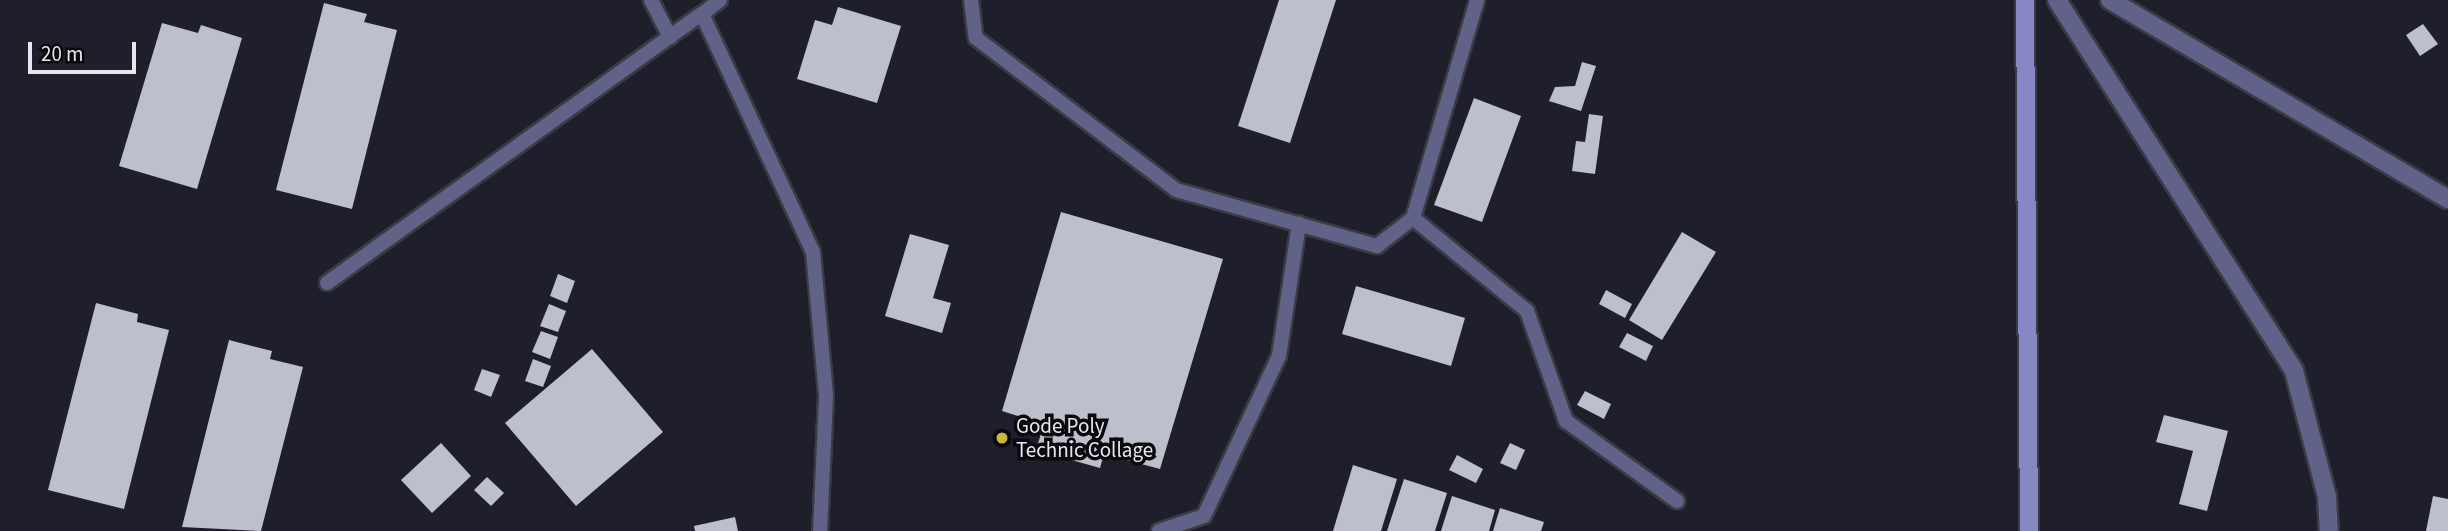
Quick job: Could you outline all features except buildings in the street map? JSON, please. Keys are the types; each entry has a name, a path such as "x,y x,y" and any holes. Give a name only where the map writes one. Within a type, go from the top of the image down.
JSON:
{"street":[{"path":"2025,0 2029,531"},
{"path":"2057,0 2294,371 2327,497 2329,531"},
{"path":"2110,0 2448,199"}],"lane":[{"path":"651,0 670,37"},
{"path":"327,283 720,0"},
{"path":"971,0 976,38 1177,190 1377,246 1413,218 1477,0"},
{"path":"702,14 813,253 826,396 820,531"},
{"path":"1413,218 1527,311 1566,421 1677,501"},
{"path":"1158,531 1204,516 1279,356 1299,224"}],"place":[{"name":"Gode Poly Technic Collage","path":"1002,438"}]}
